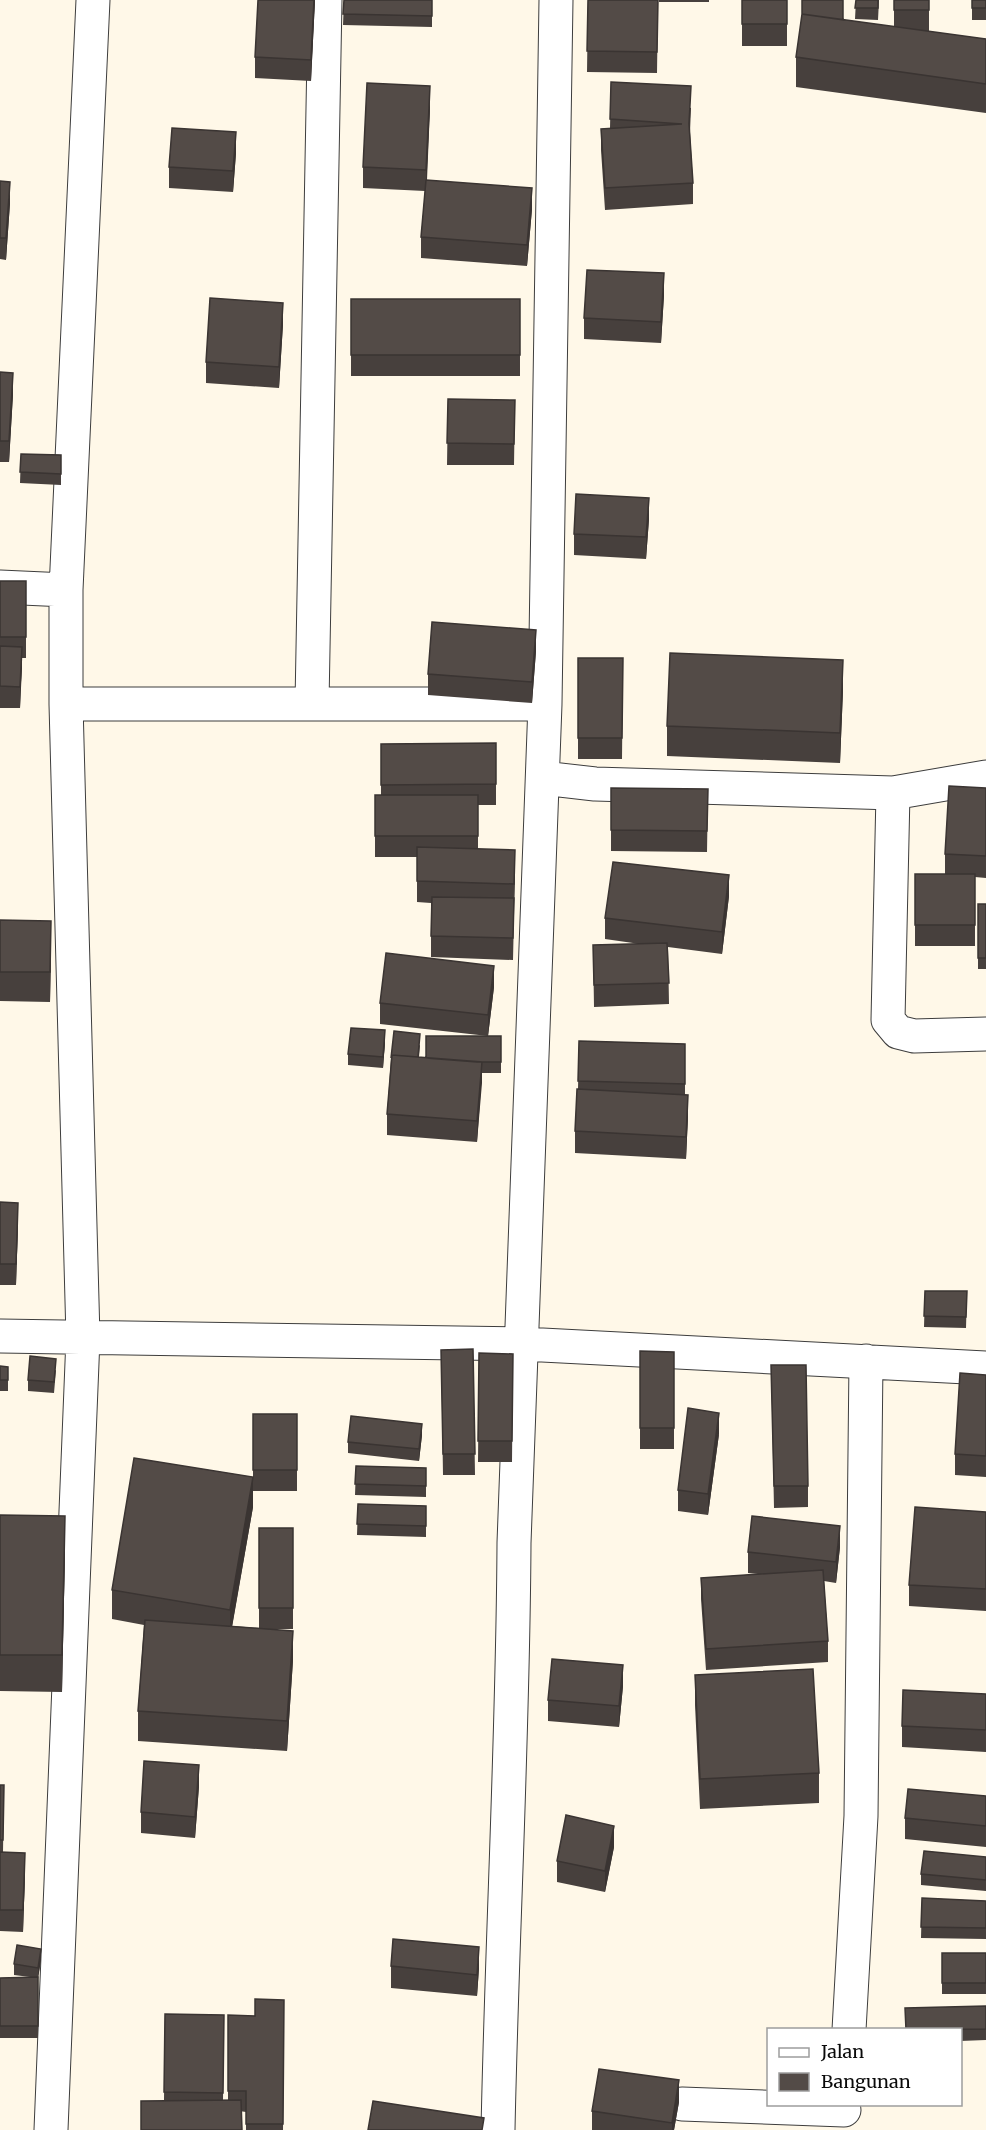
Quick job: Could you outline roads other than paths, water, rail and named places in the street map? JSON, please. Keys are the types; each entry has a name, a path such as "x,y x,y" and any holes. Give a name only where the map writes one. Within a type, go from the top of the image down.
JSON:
{"street":[{"path":"51,2130 82,1338 66,704 66,590 93,0"},
{"path":"312,703 324,0"},
{"path":"498,2130 513,1658 514,1543 543,778 556,0"},
{"path":"0,587 66,590"},
{"path":"66,704 545,704"},
{"path":"543,778 595,784 893,793 986,777"},
{"path":"893,793 888,1020 898,1032 914,1036 986,1034"},
{"path":"0,1336 523,1344 986,1368"},
{"path":"849,2028 861,1816 866,1361"},
{"path":"682,2104 844,2115"}]}
